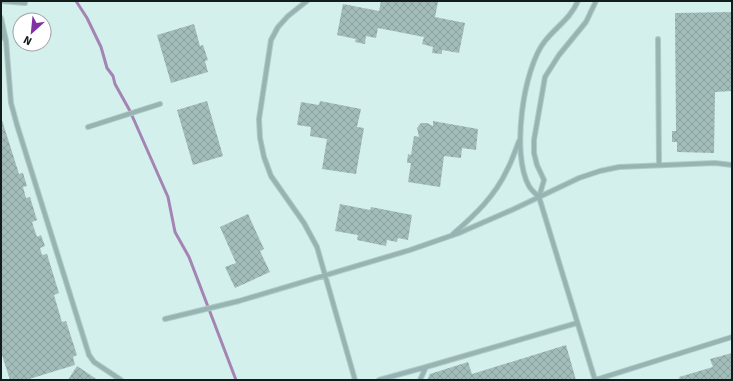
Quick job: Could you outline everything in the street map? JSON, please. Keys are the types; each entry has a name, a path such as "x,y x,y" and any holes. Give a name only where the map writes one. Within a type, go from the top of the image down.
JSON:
{"lane":[{"path":"1,1 25,3"},
{"path":"307,1 288,16 278,27 271,40 259,119 260,138 264,158 272,176 304,223 317,247 355,380"},
{"path":"578,1 574,11 545,41 536,56 527,81 520,139 521,158 525,176 529,186 539,197 595,380 732,337"},
{"path":"539,197 544,180 534,154 534,140 545,77 559,55 586,22 596,1"},
{"path":"1,18 6,42 11,103 89,355 94,362 121,380"},
{"path":"1,33 6,42"},
{"path":"658,39 659,166"},
{"path":"88,127 160,104"},
{"path":"451,236 474,216 498,187 507,171 520,139"},
{"path":"165,319 239,301 410,250 451,236 579,178 600,171 619,167 715,163 732,165"},
{"path":"379,380 577,323"},
{"path":"420,380 426,367"}],"building":[{"path":"381,1 438,2 435,17 465,23 459,53 442,50 442,54 432,53 433,47 422,44 424,37 378,28 376,38 366,36 365,44 355,42 356,39 337,35 343,4 379,11"},
{"path":"732,12 732,91 715,92 714,153 677,152 677,142 672,142 672,131 676,131 675,13"},
{"path":"194,24 200,46 203,45 208,60 205,61 208,72 171,83 157,35"},
{"path":"207,101 223,156 193,165 177,110"},
{"path":"320,101 361,109 357,127 364,128 356,174 322,169 327,139 310,136 311,127 297,125 301,102 319,105"},
{"path":"1,117 19,174 23,173 27,186 23,187 26,198 30,197 37,220 32,222 37,237 41,235 45,246 40,248 42,255 47,254 59,293 54,295 62,322 66,321 77,355 73,357 75,365 26,380 10,380 1,352"},
{"path":"433,121 478,129 476,150 462,148 461,158 444,156 440,187 408,182 411,163 407,163 408,154 411,155 414,136 419,137 417,128 421,123 427,123 433,126"},
{"path":"340,204 370,210 371,207 412,215 408,240 398,238 397,242 387,240 386,246 357,240 358,235 335,231"},
{"path":"248,214 264,249 260,251 270,272 235,288 225,267 236,263 220,227"},
{"path":"566,345 576,380 427,380 430,374 468,362 472,374"},
{"path":"732,353 732,380 676,380 680,378 679,377 713,367 710,359"},
{"path":"77,366 98,380 68,380"}],"waterway":[{"path":"76,1 87,18 101,47 107,68 113,76 115,84 130,111 168,197 175,232 189,257 236,380"}]}
